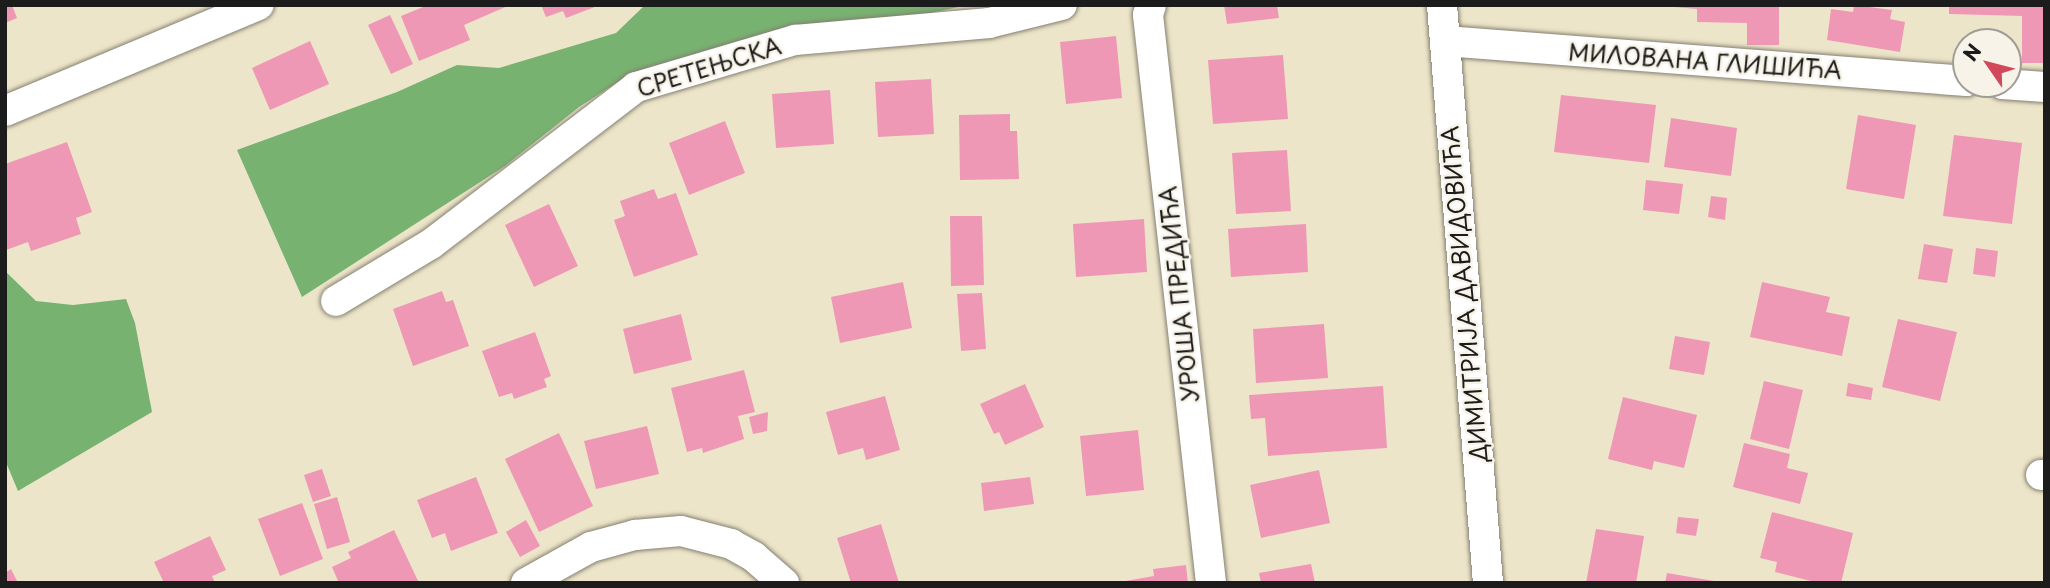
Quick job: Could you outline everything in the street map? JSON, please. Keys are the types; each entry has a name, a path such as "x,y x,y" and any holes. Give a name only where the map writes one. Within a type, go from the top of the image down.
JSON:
{"street":[{"path":"5,111 258,5"},
{"name":"СРЕТЕЊСКА","path":"336,302 430,244 636,87 795,40 989,23 1062,5"},
{"name":"УРОША ПРЕДИЋА","path":"1151,5 1149,29 1212,583"},
{"name":"ДИМИТРИЈА ДАВИДОВИЋА","path":"1442,5 1488,583"},
{"name":"МИЛОВАНА ГЛИШИЋА","path":"1445,41 1952,80"},
{"path":"2022,85 2045,87"},
{"path":"526,583 591,547 635,535 681,531 731,544 754,556 784,583"}],"green space":[{"path":"645,5 968,5 903,19 845,20 798,29 618,82 579,107 505,166 302,297 237,150 397,92 457,65 499,68 616,33"},
{"path":"5,271 36,301 73,305 126,299 135,323 152,412 18,491 5,460"}],"building":[{"path":"5,5 12,5 17,18 5,23"},
{"path":"428,5 510,5 464,25 470,40 419,61 401,16"},
{"path":"541,5 600,5 566,18 563,11 546,17"},
{"path":"1224,5 1277,5 1279,18 1227,24"},
{"path":"1652,5 1779,5 1779,45 1747,45 1747,23 1697,22 1697,9"},
{"path":"1854,5 1892,10 1890,19 1905,22 1900,52 1827,40 1831,9 1853,12"},
{"path":"1949,5 2045,5 2045,63 2022,63 2022,16 1949,14"},
{"path":"390,15 413,64 391,74 368,25"},
{"path":"1116,36 1122,98 1066,104 1060,42"},
{"path":"310,41 329,84 270,110 252,68"},
{"path":"1283,55 1288,119 1213,124 1208,60"},
{"path":"931,79 934,134 878,137 875,82"},
{"path":"830,90 834,144 776,148 772,94"},
{"path":"1561,95 1656,105 1649,163 1554,152"},
{"path":"1010,114 1010,131 1017,131 1019,179 960,180 959,115"},
{"path":"1858,115 1916,125 1904,199 1846,189"},
{"path":"1671,118 1737,128 1731,176 1664,167"},
{"path":"725,121 745,173 689,195 669,143"},
{"path":"1954,135 2022,143 2012,224 1943,216"},
{"path":"67,142 92,212 76,218 81,234 31,251 28,242 6,250 5,164"},
{"path":"1287,150 1291,211 1236,214 1232,153"},
{"path":"1646,180 1683,184 1679,214 1643,210"},
{"path":"654,189 658,199 676,193 698,255 634,277 614,220 625,216 620,201"},
{"path":"1711,196 1727,198 1725,220 1708,217"},
{"path":"549,204 578,266 534,287 505,225"},
{"path":"950,216 982,216 984,285 951,286"},
{"path":"1144,219 1147,272 1076,277 1073,224"},
{"path":"1306,224 1308,272 1231,277 1228,229"},
{"path":"1924,244 1953,249 1947,283 1918,279"},
{"path":"1976,248 1998,251 1995,277 1973,274"},
{"path":"903,282 912,328 840,343 831,297"},
{"path":"1762,282 1830,297 1826,312 1850,317 1842,356 1750,337"},
{"path":"442,291 446,302 453,300 469,346 413,366 393,309"},
{"path":"982,293 986,349 961,351 957,294"},
{"path":"681,314 692,360 634,374 623,329"},
{"path":"1898,319 1957,332 1940,401 1882,387"},
{"path":"1324,324 1328,378 1256,383 1253,329"},
{"path":"535,332 551,376 544,379 547,387 514,399 512,393 499,397 482,351"},
{"path":"1675,336 1710,342 1704,375 1669,369"},
{"path":"744,370 755,412 738,416 744,439 703,453 702,448 687,452 671,388"},
{"path":"1764,381 1803,390 1789,449 1750,439"},
{"path":"1848,383 1873,388 1871,400 1846,396"},
{"path":"1025,384 1044,427 1005,445 999,432 994,434 980,404"},
{"path":"1383,386 1387,448 1268,456 1265,418 1251,419 1249,395"},
{"path":"885,396 900,450 866,460 863,448 838,455 826,412"},
{"path":"1623,397 1697,415 1684,468 1654,461 1652,470 1608,459"},
{"path":"768,412 767,431 753,434 749,417"},
{"path":"647,426 659,474 596,489 584,441"},
{"path":"1138,430 1144,490 1086,496 1080,436"},
{"path":"559,433 593,506 539,532 505,459"},
{"path":"1744,443 1790,454 1787,468 1808,473 1800,504 1733,487"},
{"path":"322,469 331,496 313,502 304,475"},
{"path":"1319,470 1330,523 1261,538 1250,485"},
{"path":"476,477 498,533 451,551 445,533 432,538 417,500"},
{"path":"1030,477 1034,504 984,511 981,483"},
{"path":"337,497 350,542 327,549 314,504"},
{"path":"302,503 323,559 280,576 258,519"},
{"path":"1772,512 1853,533 1841,583 1819,583 1775,572 1777,562 1760,558"},
{"path":"1678,517 1699,519 1696,536 1676,533"},
{"path":"526,520 540,546 520,557 506,532"},
{"path":"881,524 899,583 851,583 837,538"},
{"path":"1596,529 1644,536 1636,583 1586,583"},
{"path":"394,530 419,583 339,583 332,567 351,558 348,552"},
{"path":"210,536 226,570 212,576 215,583 164,583 154,562"},
{"path":"1311,564 1315,583 1261,583 1259,573"},
{"path":"1186,565 1188,583 1114,583 1154,576 1153,569"},
{"path":"11,569 18,583 5,583 5,573"},
{"path":"1667,573 1714,581 1714,583 1665,583"}]}
